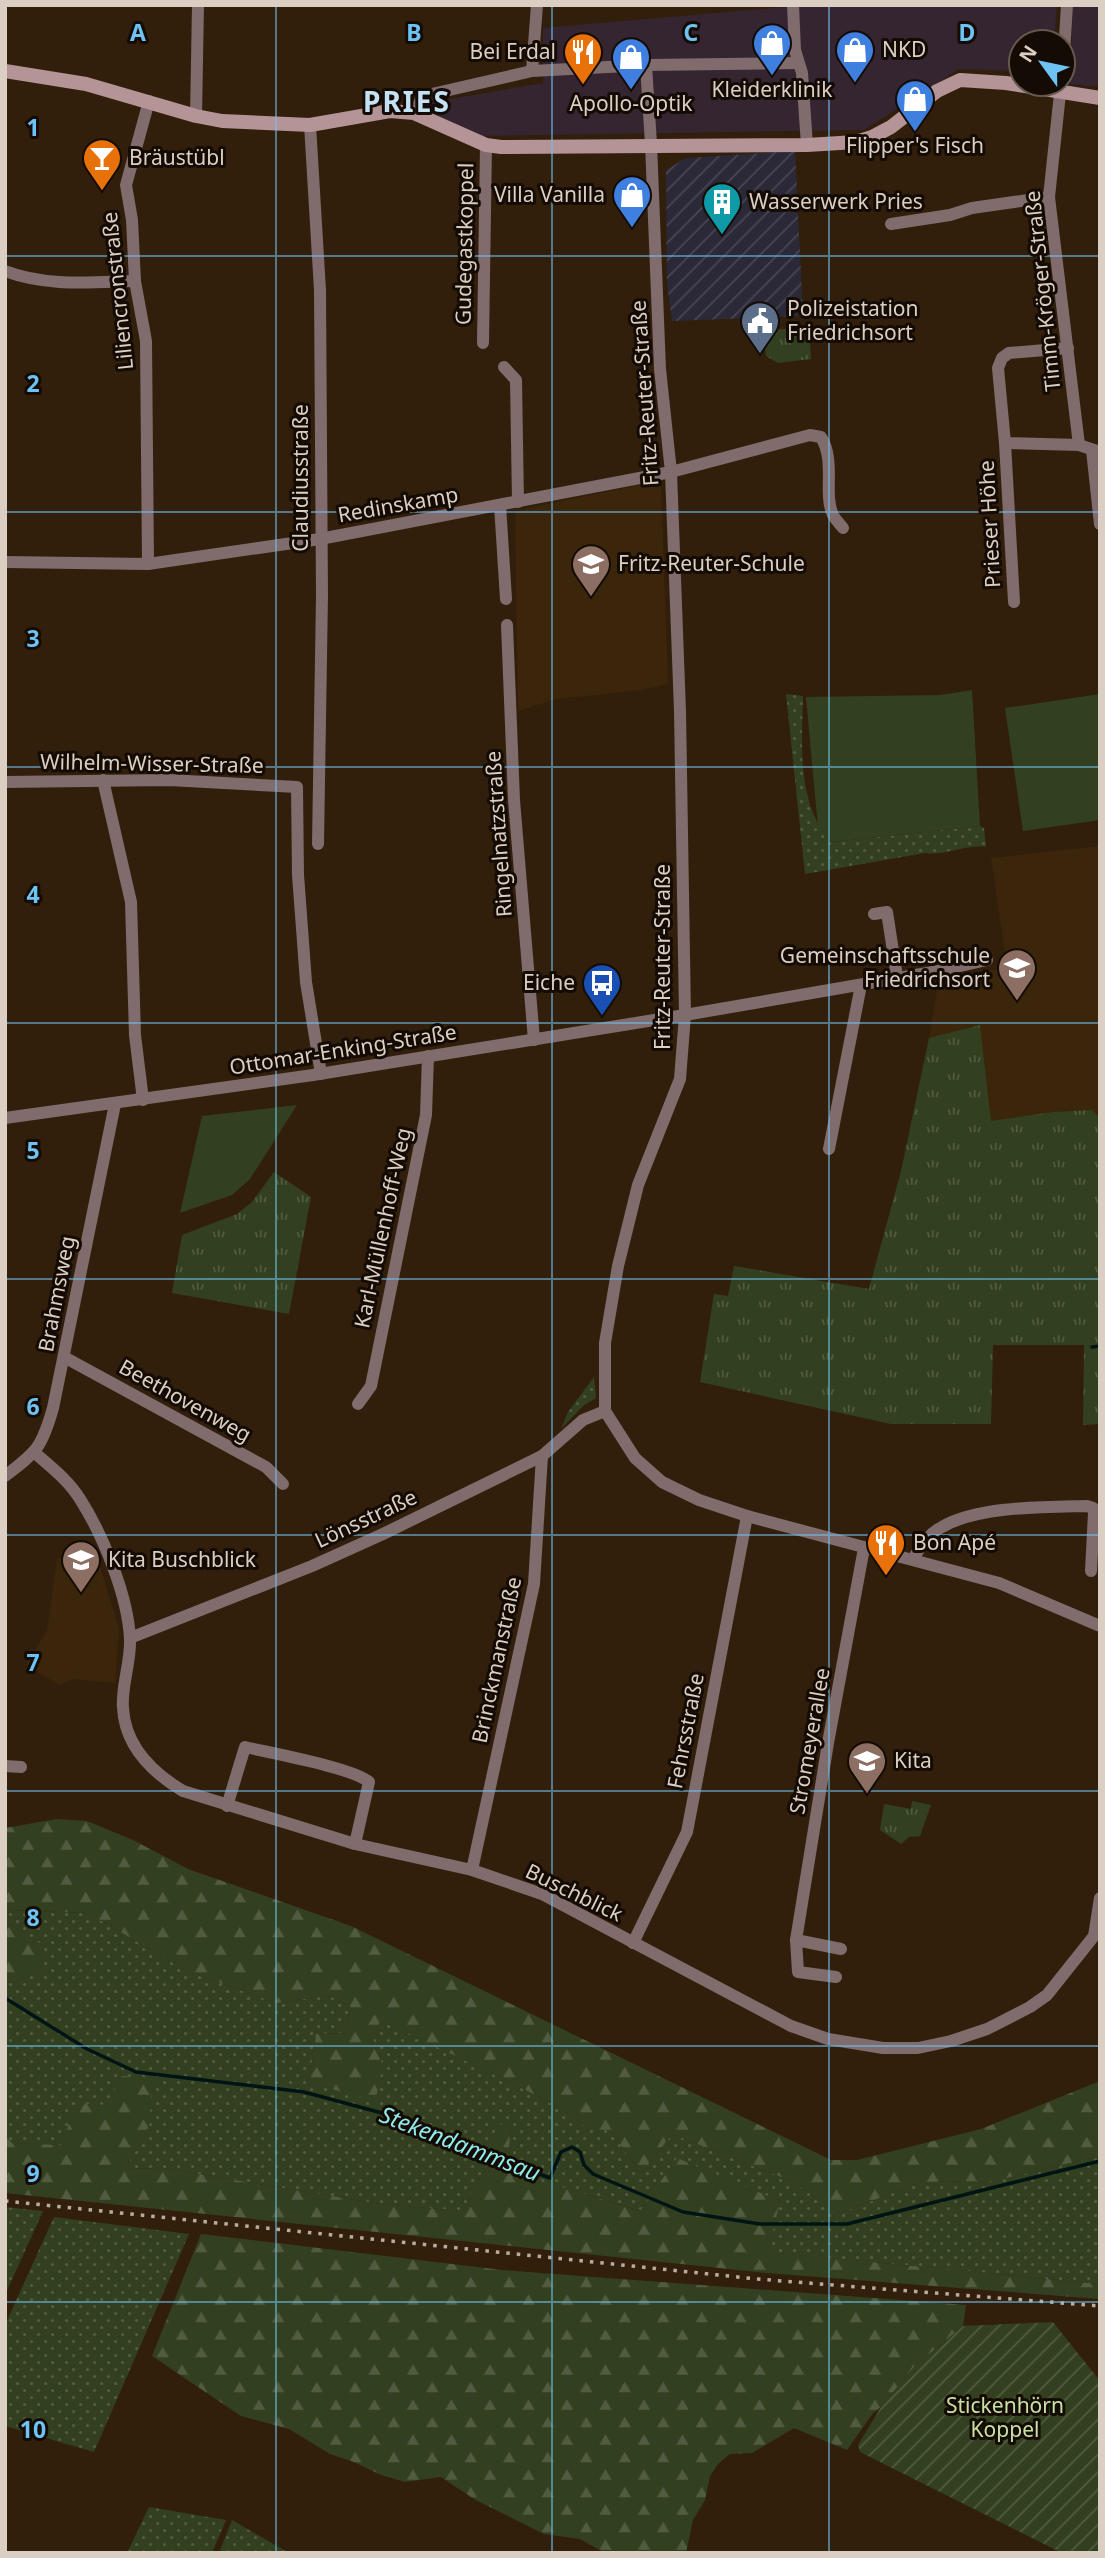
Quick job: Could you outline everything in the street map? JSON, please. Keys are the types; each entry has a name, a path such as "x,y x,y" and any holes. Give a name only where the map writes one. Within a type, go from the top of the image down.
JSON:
{"street":[{"path":"196,116 198,5"},
{"path":"532,71 537,5"},
{"path":"793,5 795,50 802,73 807,145"},
{"path":"1066,28 1067,5"},
{"path":"414,113 423,96 532,71 646,65 799,63"},
{"name":"Fritz-Reuter-Straße","path":"605,1411 606,1343 618,1266 638,1185 681,1079 685,1015 680,711 671,472 660,369 652,144 646,65"},
{"path":"5,71 86,83 196,116 256,124 310,125 390,111 414,113 486,145 807,145 856,142 891,127 937,91 960,80 1007,83"},
{"path":"1077,92 1100,98"},
{"name":"Timm-Kröger-Straße","path":"1060,98 1049,197 1079,445"},
{"name":"Liliencronstraße","path":"148,564 146,341 135,281 132,220 126,185 149,101"},
{"name":"Claudiusstraße","path":"310,125 320,290 322,595 318,844"},
{"name":"Gudegastkoppel","path":"483,343 486,145"},
{"path":"891,224 950,215 971,208 1049,197"},
{"path":"5,271 23,278 47,282 135,281"},
{"name":"Prieser Höhe","path":"1014,602 998,368 1002,358 1009,353 1068,348"},
{"path":"504,367 516,380 518,502"},
{"name":"Redinskamp","path":"5,562 148,564 320,539 671,472 816,435 821,437 828,454 832,513 843,528"},
{"path":"1005,443 1079,445 1096,451 1100,524"},
{"path":"500,505 506,599"},
{"name":"Ringelnatzstraße","path":"507,625 514,800 534,1040"},
{"path":"103,780 131,902 135,1035 143,1100"},
{"name":"Wilhelm-Wisser-Straße","path":"5,782 169,780 298,787 298,830"},
{"path":"318,830 298,830 298,875 306,982 321,1074"},
{"path":"874,914 887,912 897,977"},
{"name":"Ottomar-Enking-Straße","path":"5,1118 321,1074 534,1040 861,985 987,960"},
{"path":"829,1149 861,985"},
{"name":"Karl-Müllenhoff-Weg","path":"358,1404 370,1386 426,1115 428,1056"},
{"name":"Brahmsweg","path":"5,1476 35,1453 49,1423 114,1104"},
{"name":"Beethovenweg","path":"64,1357 266,1467 283,1484"},
{"path":"605,1411 635,1458 662,1482 699,1500 747,1516 999,1583 1100,1626"},
{"name":"Lönsstraße","path":"130,1638 312,1566 383,1534 542,1456 583,1420 605,1411"},
{"name":"Buschblick","path":"35,1453 62,1476 79,1498 94,1524 116,1576 130,1638 122,1708 128,1730 145,1763 163,1779 183,1791 355,1844 472,1870 542,1895 791,2026 828,2039 883,2048 918,2048 951,2041 987,2029 1030,2007 1047,1994 1097,1933"},
{"name":"Brinckmanstraße","path":"472,1870 534,1584 542,1456"},
{"path":"913,1559 924,1541 942,1527 967,1517 1025,1507 1087,1506 1093,1508 1094,1513 1091,1571"},
{"name":"Fehrsstraße","path":"633,1943 687,1832 747,1516"},
{"name":"Stromeyerallee","path":"836,1977 798,1972 796,1940 828,1743 864,1548"},
{"path":"227,1806 245,1747 339,1769 364,1777 369,1782 355,1844"},
{"path":"5,1766 21,1767"},
{"path":"1097,1933 1100,1898"},
{"path":"796,1940 841,1949"}],"shaded area":[{"path":"807,5 1057,5 1055,28 1007,28 1007,71 959,69 864,130 480,136 427,110 427,103 543,83 543,28"},
{"path":"1073,5 1100,5 1100,87 1077,85 1077,28 1072,28"},
{"name":"Wasserwerk Pries","path":"795,151 803,316 672,321 667,283 666,170 686,158"},
{"name":"Fritz-Reuter-Schule","path":"659,481 668,684 642,690 557,699 518,711 515,511"},
{"name":"Gemeinschaftsschule Friedrichsort","path":"1100,846 1100,1118 1092,1110 1053,1112 991,1121 980,1025 929,1038 939,979 1007,968 991,858"},
{"name":"Kita Buschblick","path":"95,1550 119,1629 115,1683 73,1679 59,1685 26,1665 47,1631 57,1559"}],"green space":[{"path":"809,328 811,359 778,363 766,356 763,330"},
{"path":"972,690 980,826 831,842 818,828 806,697 941,695"},
{"path":"786,694 803,696 802,753 806,791 820,826 831,842 980,826 984,828 986,847 925,853 805,874"},
{"path":"1100,694 1100,820 1023,831 1005,708"},
{"path":"980,1025 991,1121 1053,1112 1092,1110 1100,1118 1100,1424 1083,1425 1084,1345 993,1345 991,1424 891,1424 700,1382 714,1294 728,1296 734,1266 869,1289 901,1171 929,1038"},
{"path":"297,1105 250,1179 232,1195 180,1213 202,1116"},
{"path":"274,1172 311,1197 289,1314 172,1293 182,1235 237,1214 252,1202"},
{"path":"594,1377 596,1398 583,1406 561,1429 568,1412"},
{"path":"912,1801 931,1805 920,1836 909,1837 901,1844 880,1830 884,1804 911,1809"},
{"path":"57,1819 87,1821 133,1840 188,1869 351,1926 831,2160 857,2160 981,2129 1100,2081 1100,2156 994,2181 921,2182 840,2213 789,2180 672,2134 641,2174 610,2130 591,2130 560,2108 380,2020 373,2043 383,2065 375,2102 309,2082 316,2034 343,2033 351,2007 328,1995 277,2003 189,1972 88,1913 5,1910 5,1828"},
{"path":"5,1910 88,1913 189,1972 277,2003 328,1995 351,2007 343,2033 316,2034 309,2082 383,2065 373,2043 380,2019 560,2108 591,2130 610,2130 641,2174 672,2134 789,2180 840,2213 921,2182 994,2181 1100,2156 1100,2284 767,2252 780,2201 677,2159 641,2211 505,2170 511,2130 498,2123 487,2165 463,2211 380,2204 162,2168 125,2169 149,2126 106,2105 61,2145 12,2143 5,2135 5,1984 40,1973 44,1946 5,1921"},
{"path":"5,1921 44,1946 41,1973 5,1984"},
{"path":"122,2076 153,2079 149,2126 125,2169 162,2168 380,2204 463,2211 487,2165 498,2122 511,2130 506,2170 640,2211 677,2158 780,2201 768,2252 1100,2284 1100,2299 767,2273 5,2193 5,2135 12,2143 61,2145 77,2103 106,2105"},
{"path":"5,2207 43,2211 5,2295"},
{"path":"54,2217 189,2234 94,2452 5,2426 5,2325"},
{"path":"201,2234 502,2270 966,2305 963,2326 914,2367 873,2413 847,2450 794,2428 752,2453 730,2454 718,2464 710,2476 705,2500 693,2520 686,2553 605,2553 580,2539 544,2534 474,2499 441,2477 405,2482 381,2475 330,2454 289,2429 241,2416 152,2356"},
{"name":"Stickenhörn Koppel","path":"1053,2322 1100,2381 1100,2553 1062,2553 860,2452 858,2445 881,2407 914,2367 963,2326"},
{"path":"149,2507 226,2520 212,2553 127,2553"},
{"path":"232,2520 289,2553 219,2553"}],"waterway":[{"path":"1092,1347 1100,1346"},
{"name":"Stekendammsau","path":"5,1998 87,2049 136,2072 304,2092 382,2113 409,2126 550,2178 561,2152 572,2147 580,2152 584,2165 593,2174 683,2212 760,2224 847,2224 1100,2161"}],"railway":[{"path":"5,2201 757,2279 1100,2306"}],"place":[{"name":"Kleiderklinik","path":"772,77"},
{"name":"NKD","path":"855,84"},
{"name":"Bei Erdal","path":"583,86"},
{"name":"Apollo-Optik","path":"631,91"},
{"name":"Flipper's Fisch","path":"915,133"},
{"name":"Bräustübl","path":"102,192"},
{"name":"Villa Vanilla","path":"632,229"},
{"name":"Wasserwerk Pries","path":"722,236"},
{"name":"Polizeistation Friedrichsort","path":"760,355"},
{"name":"Fritz-Reuter-Schule","path":"591,598"},
{"name":"Gemeinschaftsschule Friedrichsort","path":"1017,1002"},
{"name":"Eiche","path":"602,1017"},
{"name":"Bon Apé","path":"886,1577"},
{"name":"Kita Buschblick","path":"81,1594"},
{"name":"Kita","path":"867,1795"}],"district":[{"name":"PRIES","path":"407,102"}]}
